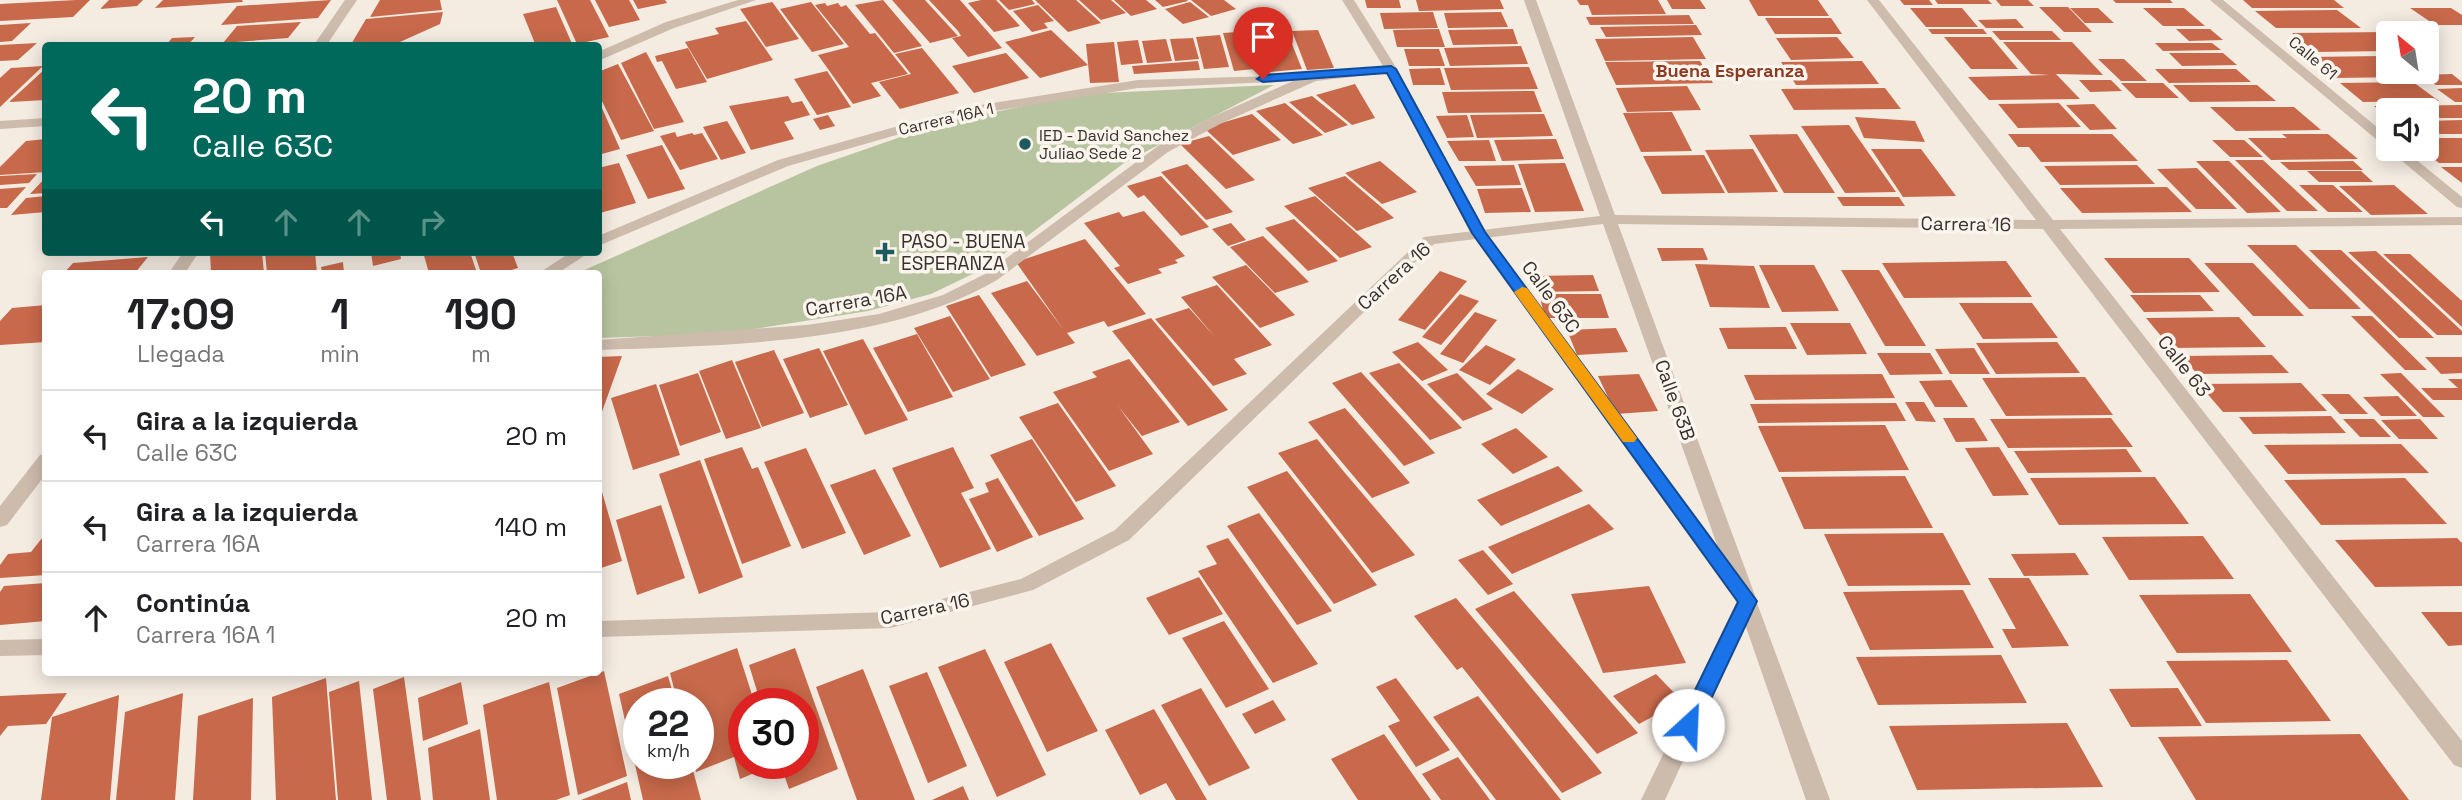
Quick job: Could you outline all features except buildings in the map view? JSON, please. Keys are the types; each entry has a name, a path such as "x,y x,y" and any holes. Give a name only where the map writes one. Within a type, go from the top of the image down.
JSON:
{"street":[{"path":"322,42 351,0"},
{"path":"602,55 670,25 750,0"},
{"name":"Calle 63C","path":"1348,0 1391,69 1478,233 1747,601"},
{"name":"Calle 63B","path":"1530,0 1818,800"},
{"name":"Calle 63","path":"1873,0 2462,758"},
{"name":"Calle 61","path":"2216,0 2376,133"},
{"name":"Carrera 16A","path":"602,345 732,339 874,320 934,304 970,290 991,277 1163,149 1215,121 1313,77 1391,69"},
{"name":"Carrera 16A 1","path":"602,240 783,163 962,112 1138,84 1313,77"},
{"path":"0,125 42,122"},
{"path":"2410,161 2462,204"},
{"name":"Carrera 16","path":"602,629 890,620 1026,585 1122,535 1429,240 1609,219 2048,225 2462,221"},
{"path":"552,270 575,256"},
{"path":"0,520 42,465"},
{"path":"1653,800 1747,601"},
{"path":"0,648 42,647"}],"green space":[{"path":"1274,85 1124,163 985,268 931,294 868,311 722,334 602,338 602,270 585,270 817,166 941,123 1082,94"}],"slow traffic":[{"path":"1522,292 1629,438"}],"place":[{"name":"IED - David Sanchez Juliao Sede 2","path":"1025,144"},
{"name":"PASO - BUENA ESPERANZA","path":"885,252"}],"district":[{"name":"Buena Esperanza","path":"1730,70"}],"route":[{"path":"1263,79 1391,69 1478,233 1747,601 1688,725"}]}
